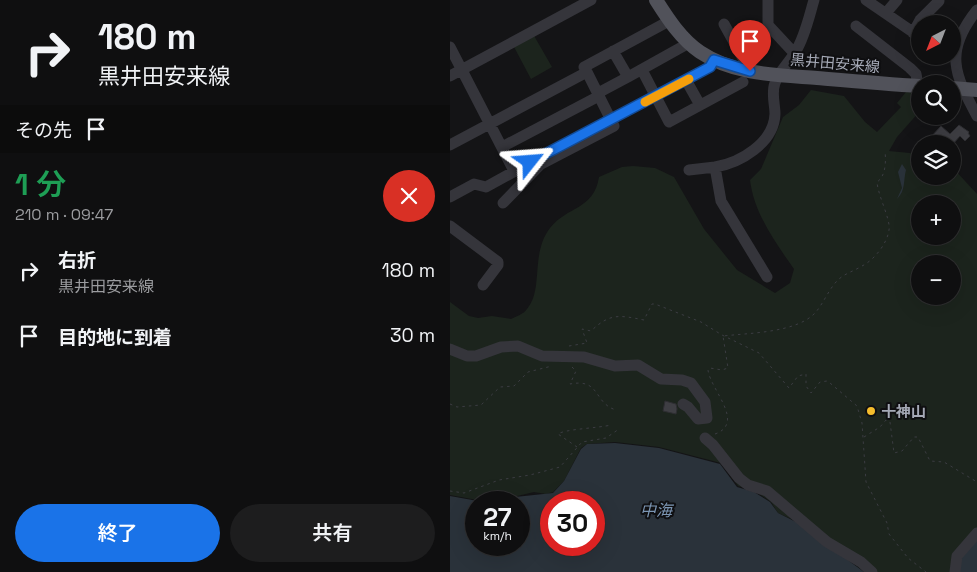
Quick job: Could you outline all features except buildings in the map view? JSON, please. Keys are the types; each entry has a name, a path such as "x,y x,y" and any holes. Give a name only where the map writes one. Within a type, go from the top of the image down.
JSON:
{"main road":[{"name":"黒井田安来線","path":"657,0 669,21 689,43 714,60 746,77 779,75 911,85"}],"street":[{"path":"450,76 591,0"},
{"path":"768,0 768,25 795,54"},
{"path":"689,170 715,167 739,160 762,141 775,116 774,85 802,42 814,0"},
{"path":"866,0 911,31"},
{"path":"886,14 896,0"},
{"path":"925,15 938,1"},
{"path":"961,33 977,10"},
{"path":"503,203 541,164 614,126 584,67 669,21"},
{"path":"642,70 670,122 746,77 724,24"},
{"path":"856,26 916,75"},
{"path":"502,147 599,95 689,43"},
{"path":"450,47 514,171"},
{"path":"613,51 628,77"},
{"path":"450,197 474,184 486,187 710,67 714,60"},
{"path":"956,65 977,116"},
{"path":"450,146 586,72"},
{"path":"686,80 700,105"},
{"path":"715,167 722,202 767,277"},
{"path":"450,226 498,262 483,285"},
{"path":"450,348 467,356 476,356 501,346 518,346 542,356 584,357 615,366 638,365 661,378 691,383 705,402 707,418 698,419 683,404"},
{"path":"705,438 739,478 748,485 767,491 827,542 861,562 872,572"},
{"path":"955,572 958,556 977,534"}],"path":[{"path":"723,336 761,333 803,321 814,314 839,279 870,262 883,246 890,230 877,182 883,175 886,163 885,151"},
{"path":"450,404 456,407 481,405 500,387 518,384 528,372 551,367 561,356 561,352 571,345 587,343 582,328 591,331 611,317 622,316 644,320 652,304 701,322 723,336 760,353 790,388 798,376 806,374 806,386 810,393 820,382 827,381 857,406 863,438 866,482 887,523 889,534 908,558 926,572"},
{"path":"722,432 728,422 726,409 709,377 708,370 710,368 722,370 728,368 723,336"},
{"path":"561,356 576,370 570,384 579,382 590,385 602,402 616,410"},
{"path":"863,438 880,427 886,420 890,422 894,452 902,451 914,437 918,437 930,461 944,462 977,482"},
{"path":"578,447 558,434 564,430 589,430 611,425"},
{"path":"450,492 464,493 499,480 560,467 582,442 606,438 619,430"}],"shaded area":[{"path":"533,34 552,67 531,79 513,45"},
{"path":"811,90 844,96 865,122 877,132 901,107 897,103 906,92 911,92 911,121 897,137 889,151 911,153 911,185 961,185 961,177 977,194 977,537 956,572 865,572 796,521 778,513 771,502 755,491 738,486 721,463 659,447 615,442 587,444 581,448 564,481 554,491 540,491 540,493 530,493 530,491 465,491 465,498 450,495 450,302 469,316 478,318 492,316 511,319 524,312 532,301 535,292 540,249 550,228 564,215 579,207 592,196 599,177 622,167 633,166 655,168 674,177 704,229 737,270 775,293 790,283 794,269 766,227 756,204 750,180 761,169 783,117 799,105"}],"water":[{"path":"902,164 906,170 903,189 897,199 902,188 898,172"},
{"name":"中海","path":"615,443 659,448 720,464 737,487 754,492 770,502 778,513 796,522 864,572 450,572 450,496 465,499 465,556 530,556 530,495 540,494 540,556 605,556 605,491 555,491 564,481 581,449 587,444"},
{"path":"977,538 977,572 957,572 961,554"}],"slow traffic":[{"path":"645,102 689,79"}],"place":[{"name":"十神山","path":"871,411"}],"route":[{"path":"530,162 710,67 714,60 735,68 750,71"}]}
